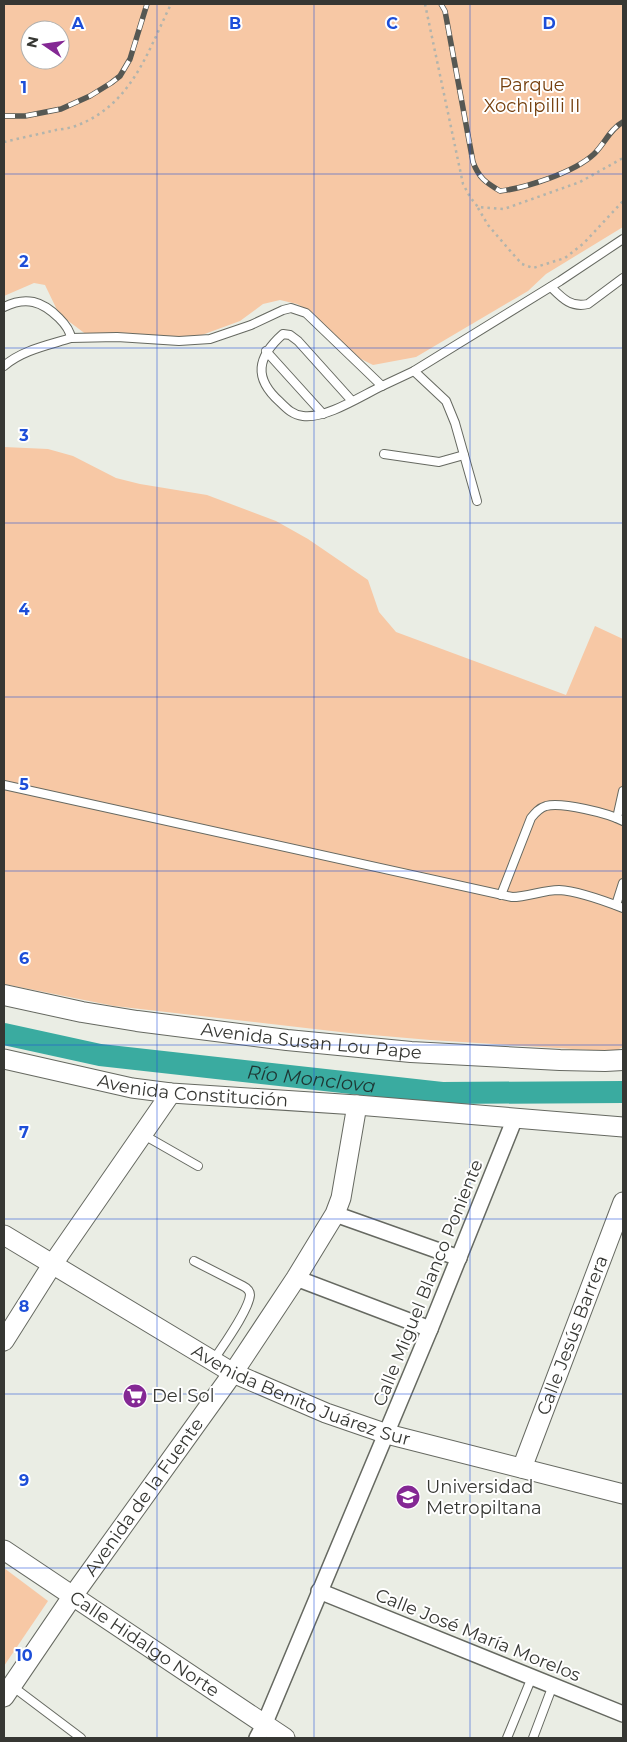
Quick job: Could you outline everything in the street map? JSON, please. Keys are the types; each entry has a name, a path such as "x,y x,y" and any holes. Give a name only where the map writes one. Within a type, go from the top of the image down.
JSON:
{"main road":[{"name":"Avenida Susan Lou Pape","path":"4,995 82,1012 136,1021 296,1041 411,1052 605,1061 623,1060"}],"street":[{"name":"Avenida Constitución","path":"4,1059 132,1088 171,1093 357,1105 623,1126"},
{"path":"4,1341 52,1265 171,1093"},
{"name":"Avenida de la Fuente","path":"8,1692 72,1597 233,1374 296,1278 335,1214 341,1198 357,1105"},
{"name":"Calle Miguel Blanco Poniente","path":"260,1731 387,1434 515,1118"},
{"name":"Calle Jesús Barrera","path":"522,1468 623,1202"},
{"path":"335,1214 459,1258"},
{"name":"Avenida Benito Juárez Sur","path":"4,1235 233,1374 326,1414 387,1434 623,1494"},
{"path":"296,1278 430,1329"},
{"name":"Calle Hidalgo Norte","path":"4,1550 260,1731 285,1738"},
{"name":"Calle José María Morelos","path":"319,1591 623,1714"}],"lane":[{"path":"352,401 293,337 283,334 266,351 262,364 262,374 264,382 275,398 296,415 323,414 352,401 414,371 551,287 623,239"},
{"path":"551,287 571,304 582,306 588,304 623,278"},
{"path":"4,306 21,302 44,305 65,324 72,338"},
{"path":"4,366 9,361 32,350 72,338 117,337 179,341 210,339 251,325 291,308 306,314 382,386"},
{"path":"266,351 323,414"},
{"path":"414,371 446,401 455,423 477,501"},
{"path":"384,454 439,462 464,455"},
{"path":"4,785 512,897 523,897 558,890 619,907 623,883"},
{"path":"501,894 531,818 539,809 556,805 599,811 620,820 623,791"},
{"path":"142,1134 198,1166"},
{"path":"194,1260 243,1286 249,1290 250,1294 245,1310 213,1361"},
{"path":"507,1738 532,1677"},
{"path":"533,1738 553,1685"},
{"path":"8,1692 81,1738"}],"path":[{"path":"4,142 78,125 96,116 114,102 129,87 140,70 170,4"},
{"path":"426,4 463,184 488,225 522,264 533,268 565,258 584,244 623,201"},
{"path":"478,207 504,209 580,182 623,158"}],"green space":[{"name":"Parque Xochipilli II","path":"4,4 623,4 623,227 546,274 528,291 416,357 373,365 349,353 312,312 297,304 280,300 263,304 240,321 191,339 87,335 59,314 45,285 34,283 4,296"},
{"path":"4,447 48,449 73,456 116,478 207,495 276,521 308,539 368,580 379,612 396,632 566,695 595,626 623,639 623,1047 617,1050 606,1051 349,1033 114,1006 4,984"},
{"path":"4,1568 48,1601 4,1666"}],"waterway":[{"name":"Río Monclova","path":"4,1034 100,1055 442,1093 623,1092"}],"railway":[{"path":"4,116 25,116 61,109 90,96 120,76 130,59 147,4"},
{"path":"441,4 445,11 473,162 480,176 490,185 500,191 536,183 563,173 586,161 615,128 623,122"}],"place":[{"name":"Del Sol","path":"135,1396"},
{"name":"Universidad Metropiltana","path":"408,1497"}]}
